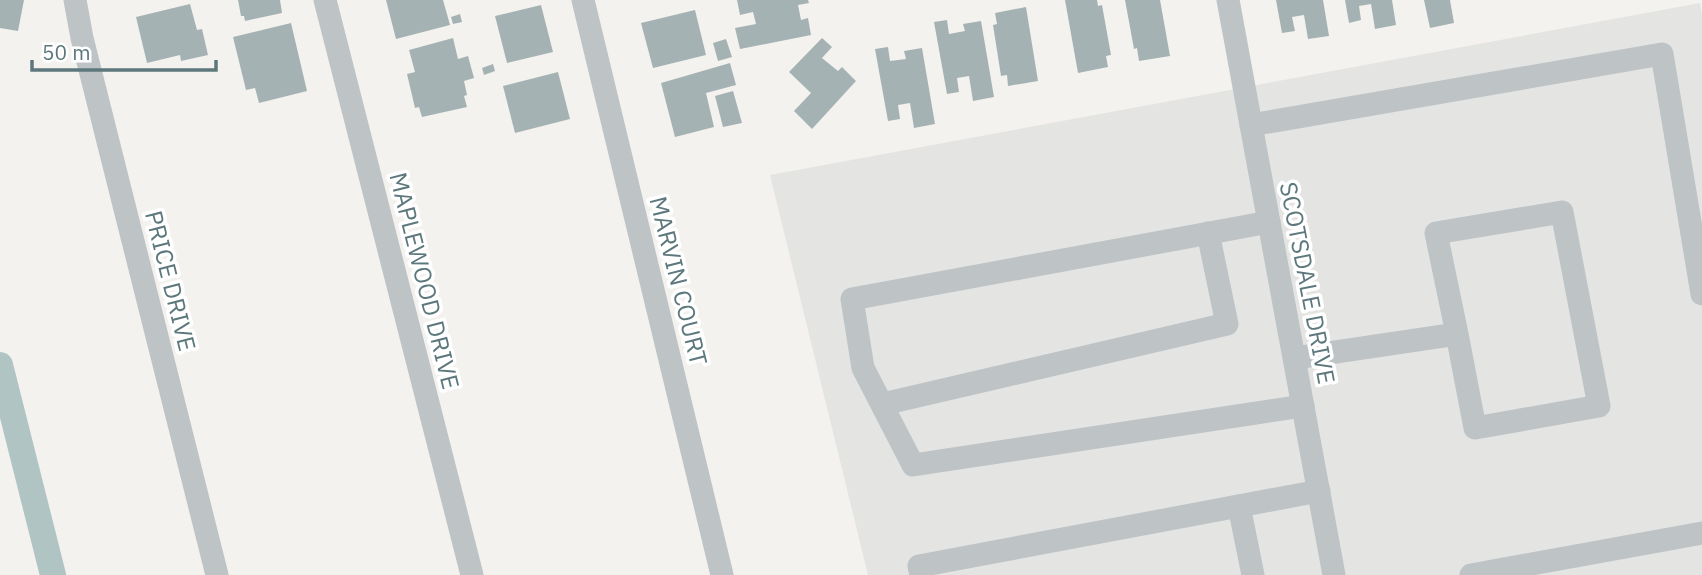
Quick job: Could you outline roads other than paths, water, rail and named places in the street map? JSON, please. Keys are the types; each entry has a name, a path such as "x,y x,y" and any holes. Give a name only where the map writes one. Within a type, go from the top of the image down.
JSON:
{"street":[{"name":"PRICE DRIVE","path":"75,0 82,38 217,575"},
{"name":"MAPLEWOOD DRIVE","path":"325,0 472,575"},
{"name":"MARVIN COURT","path":"583,0 722,575"},
{"name":"SCOTSDALE DRIVE","path":"1228,0 1334,575"},
{"path":"1251,125 1662,54 1702,294"},
{"path":"1562,212 1598,406 1475,428 1457,334 1436,233 1562,212"},
{"path":"1269,222 852,299 863,368 913,465 1303,406"},
{"path":"883,404 1227,324 1208,233"},
{"path":"1295,358 1457,334"},
{"path":"921,575 919,566 1319,491"},
{"path":"1239,506 1253,575"},
{"path":"1471,575 1702,533"}],"waterway":[{"path":"0,365 53,575"}]}
